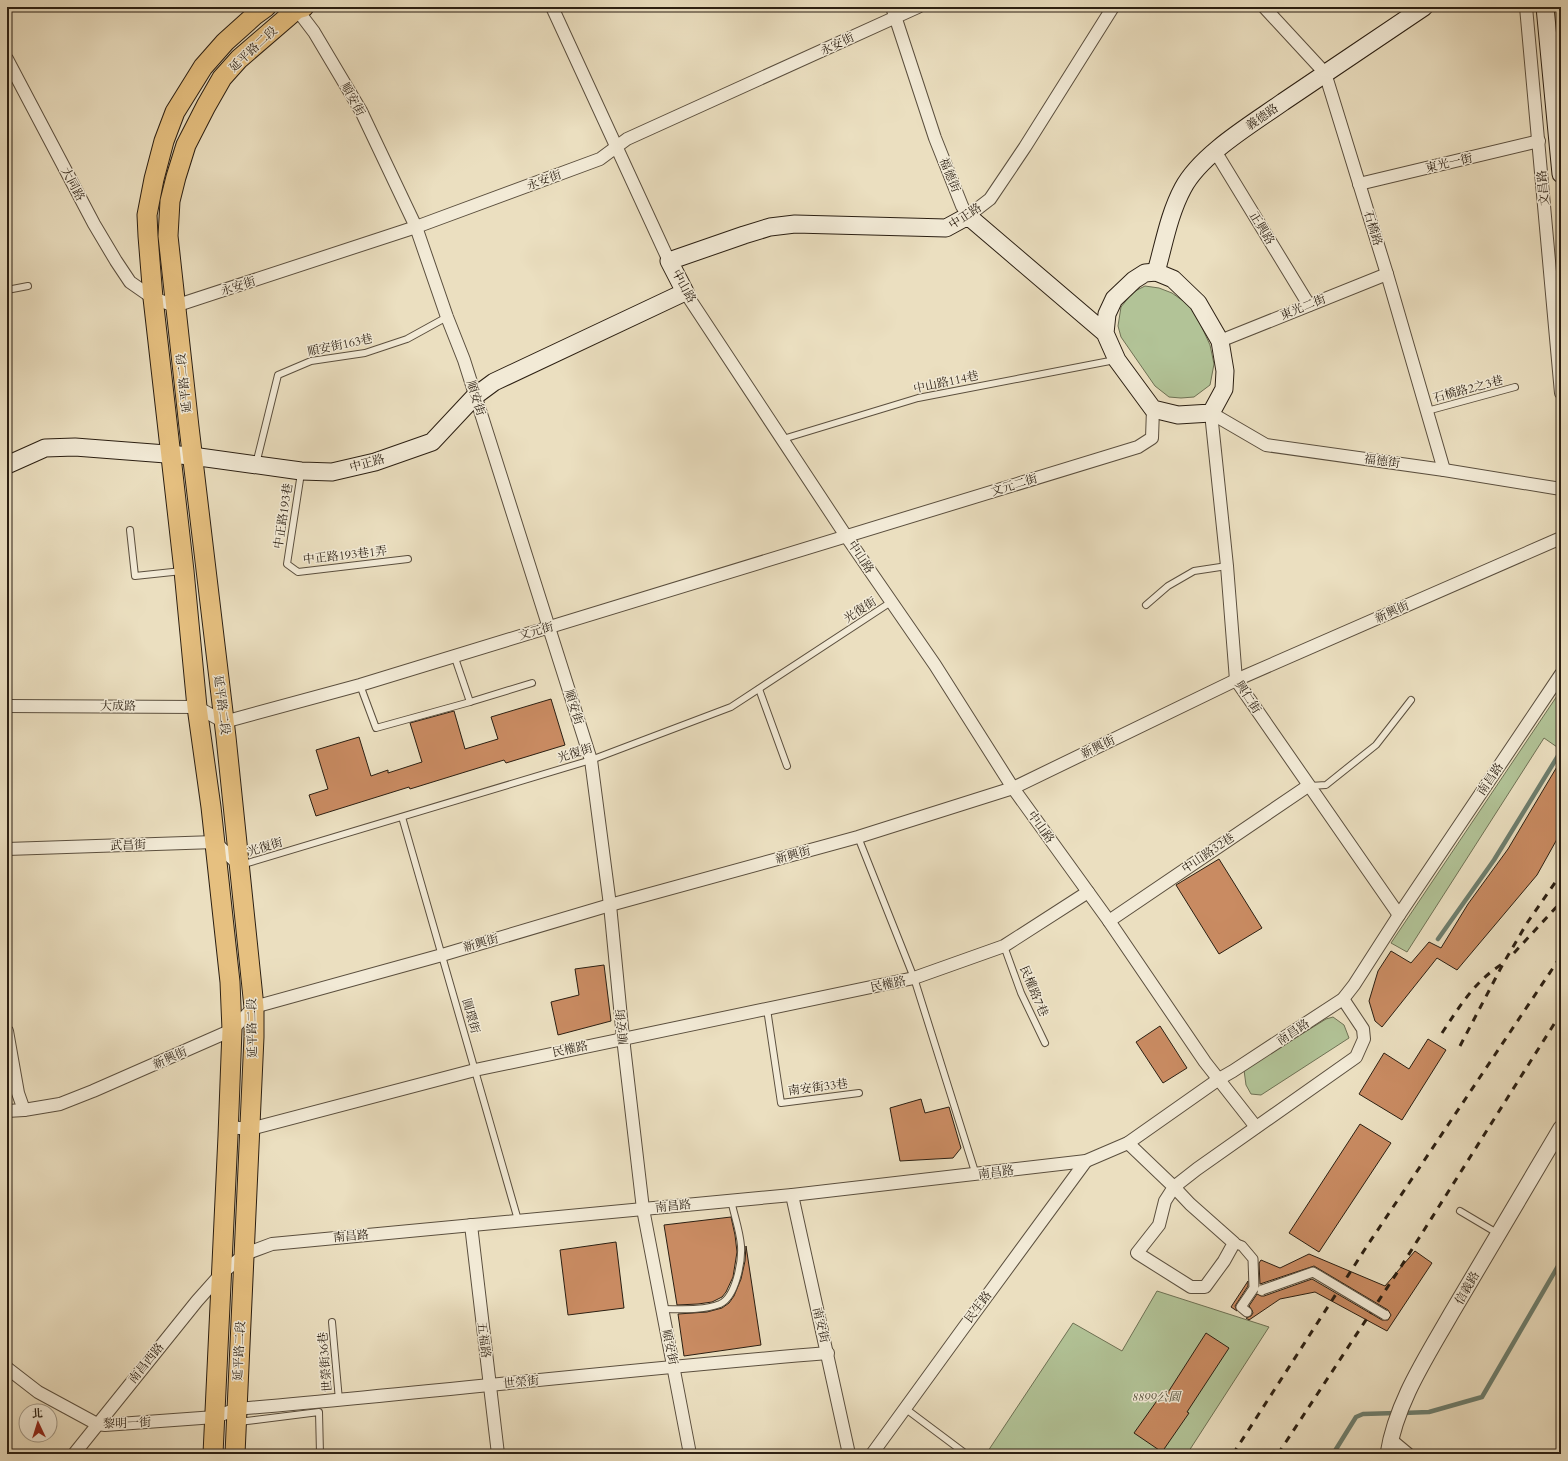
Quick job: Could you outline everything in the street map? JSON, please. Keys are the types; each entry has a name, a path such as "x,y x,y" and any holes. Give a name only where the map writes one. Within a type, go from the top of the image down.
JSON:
{"main road":[{"name":"延平路二段","path":"213,1454 229,1127 232,1030 230,982 215,842 197,707 184,571 153,298 147,215 154,179 164,142 175,112 203,67 220,47 266,7"},
{"name":"義德路","path":"1156,272 1174,209 1183,188 1195,170 1215,151 1326,73 1424,7"},
{"path":"1545,7 1561,174"},
{"name":"延平路二段","path":"235,1454 245,1254 254,1007 224,722 192,456 168,236 170,202 176,176 186,145 222,78 256,44 299,8"},
{"name":"中正路","path":"669,261 770,227 795,224 946,228 968,216"},
{"name":"福德街","path":"968,216 1105,333 1117,360 1153,410"},
{"name":"中山路","path":"669,261 685,292"},
{"path":"1105,333 1107,314 1114,299 1134,280 1145,274 1156,272 1173,280 1198,303 1220,341 1225,371 1224,389 1211,413 1178,415 1153,410"},
{"name":"中正路","path":"7,465 45,448 75,447 192,456 255,466 301,471 332,472 375,462 432,442 476,396 494,382 685,292"}],"street":[{"name":"中山路","path":"552,7 669,261"},
{"name":"永安街","path":"175,306 416,227 600,159 627,138 894,12 918,7"},
{"name":"中正路","path":"968,216 990,199 1025,147 1112,7"},
{"name":"石橋路","path":"1264,7 1326,73 1387,274 1444,470"},
{"name":"文昌路","path":"1526,7 1561,393"},
{"name":"順安街","path":"299,8 361,111 416,227 476,396 548,628 591,760 610,905 623,1038 643,1209 690,1454"},
{"name":"福德街","path":"894,12 935,138 962,206 968,216"},
{"name":"大同路","path":"7,59 94,224 116,261 130,282 153,298"},
{"name":"東光一街","path":"1359,184 1539,141"},
{"name":"正興路","path":"1215,151 1309,304"},
{"name":"東光二街","path":"1220,341 1309,304 1387,274"},
{"name":"中山路","path":"685,292 846,536 935,665 1013,788 1109,921 1205,1062 1256,1127"},
{"path":"153,298 175,306"},
{"name":"文元二街","path":"846,536 1138,447 1152,438 1153,410"},
{"name":"福德街","path":"1211,413 1266,445 1444,470 1561,489"},
{"name":"興仁街","path":"1211,413 1227,566 1236,680 1308,786 1399,915"},
{"name":"文元街","path":"224,722 360,685 846,536"},
{"name":"新興街","path":"7,1111 24,1110 60,1104 93,1091 232,1030 254,1007 442,955 610,905 858,837 1013,788 1236,680 1561,538"},
{"name":"南昌路","path":"221,1274 245,1254 272,1244 792,1195 1086,1162 1128,1143 1219,1079 1343,998 1354,985 1399,915 1561,674"},
{"name":"大成路","path":"7,706 197,707 224,722"},
{"name":"中山路32巷","path":"1109,921 1308,786"},
{"path":"215,842 240,866"},
{"name":"武昌街","path":"7,849 215,842"},
{"name":"民權路","path":"229,1127 250,1129 475,1070 914,978 1004,946 1088,892"},
{"path":"1234,1243 1224,1261 1205,1287 1191,1287 1137,1253 1159,1225 1165,1201 1174,1187 1197,1169 1356,1057 1364,1039 1363,1029 1343,998"},
{"path":"7,1032 18,1094 24,1110"},
{"name":"信義路","path":"1388,1454 1390,1439 1407,1392 1498,1233 1561,1128"},
{"path":"1128,1143 1190,1204 1234,1243 1242,1246 1253,1260 1254,1288 1241,1308 1247,1312"},
{"name":"民生路","path":"872,1454 1086,1162"},
{"name":"南安街","path":"792,1195 849,1454"},
{"name":"五福路","path":"471,1225 498,1454"},
{"path":"1262,1290 1313,1272 1385,1315"},
{"name":"南昌西路","path":"74,1454 197,1301 221,1274"},
{"name":"世榮街","path":"215,1417 237,1416 339,1400 674,1366 828,1353"},
{"name":"黎明一街","path":"7,1368 38,1392 97,1424 105,1425 215,1417"},
{"path":"1390,1439 1408,1454"}],"lane":[{"path":"7,290 28,286"},
{"name":"順安街163巷","path":"255,466 278,375 311,361 365,353 408,339 447,317"},
{"name":"中山路114巷","path":"783,439 918,398 1117,360"},
{"name":"石橋路2之3巷","path":"1427,411 1515,387"},
{"name":"中正路193巷","path":"287,564 301,471"},
{"path":"130,530 135,576 184,571"},
{"name":"中正路193巷1弄","path":"287,564 298,572 408,559"},
{"path":"1146,605 1168,586 1194,571 1227,566"},
{"name":"光復街","path":"240,866 591,760 731,708 891,602"},
{"path":"454,655 470,702"},
{"path":"360,685 376,728 532,683"},
{"path":"759,689 787,766"},
{"path":"1308,786 1326,785 1376,745 1411,700"},
{"name":"圓環街","path":"402,817 518,1220"},
{"name":"民權路","path":"858,837 914,978 976,1175"},
{"name":"民權路7巷","path":"1004,946 1022,993 1045,1043"},
{"name":"南安街33巷","path":"767,1009 781,1103 859,1093"},
{"path":"662,1309 702,1309 722,1303 732,1293 738,1274 741,1246 731,1200"},
{"path":"1460,1211 1498,1233"},
{"name":"世榮街36巷","path":"332,1322 339,1400"},
{"path":"906,1409 966,1454"},
{"path":"237,1416 319,1412 320,1454"}],"green space":[{"path":"1145,286 1159,288 1172,293 1193,308 1210,345 1214,364 1210,385 1194,397 1169,397 1155,386 1121,337 1118,326 1121,307 1133,292"},
{"path":"1561,690 1561,742 1557,747 1544,738 1407,952 1391,943"},
{"path":"1333,1017 1344,1025 1349,1038 1261,1095 1251,1094 1246,1085 1244,1070 1326,1019"},
{"name":"8899公園","path":"1157,1291 1269,1327 1187,1454 986,1454 1073,1323 1122,1351"}],"building":[{"path":"551,699 565,745 506,763 504,760 410,789 409,787 316,816 309,795 328,789 316,750 359,737 371,776 388,770 388,773 422,762 410,723 454,711 465,749 498,739 491,717"},
{"path":"1561,760 1561,832 1537,875 1457,970 1437,958 1382,1027 1375,1021 1369,1001 1378,971 1391,951 1411,963 1429,942 1441,948 1468,904 1508,849"},
{"path":"1219,859 1262,928 1219,954 1176,885"},
{"path":"604,965 611,1021 558,1035 551,1002 579,995 575,969"},
{"path":"1160,1026 1187,1068 1163,1083 1136,1042"},
{"path":"1428,1039 1446,1050 1402,1120 1359,1094 1384,1053 1409,1069"},
{"path":"921,1099 925,1113 949,1107 961,1148 953,1158 900,1161 890,1108"},
{"path":"1360,1124 1391,1143 1319,1252 1289,1233"},
{"path":"731,1217 737,1252 733,1277 726,1292 722,1297 712,1302 677,1305 664,1225"},
{"path":"616,1242 624,1308 568,1315 560,1250"},
{"path":"746,1246 761,1345 684,1356 678,1314 707,1312 722,1308 729,1303 734,1296 741,1279 745,1261"},
{"path":"1415,1251 1432,1263 1387,1331 1315,1292 1280,1299 1249,1320 1246,1318 1251,1316 1253,1313 1249,1306 1257,1294 1264,1296 1312,1279 1382,1320 1388,1320 1391,1315 1388,1310 1314,1266 1260,1284 1259,1263 1261,1260 1280,1268 1309,1254 1385,1286"},
{"path":"1248,1281 1248,1286 1235,1306 1237,1311 1231,1307"},
{"path":"1206,1333 1229,1348 1187,1412 1189,1413 1162,1452 1134,1433 1161,1395 1165,1397"}],"waterway":[{"path":"1438,939 1494,860 1561,751"},
{"path":"1403,1413 1429,1412 1482,1397 1561,1261"},
{"path":"1333,1454 1356,1417 1363,1414 1396,1413"}],"railway":[{"path":"1460,1046 1503,964 1527,923 1561,874"},
{"path":"1514,953 1561,902"},
{"path":"1233,1454 1367,1246 1561,956"},
{"path":"1442,1033 1468,995 1483,979 1502,964"},
{"path":"1278,1454 1402,1265 1561,1013"}]}
